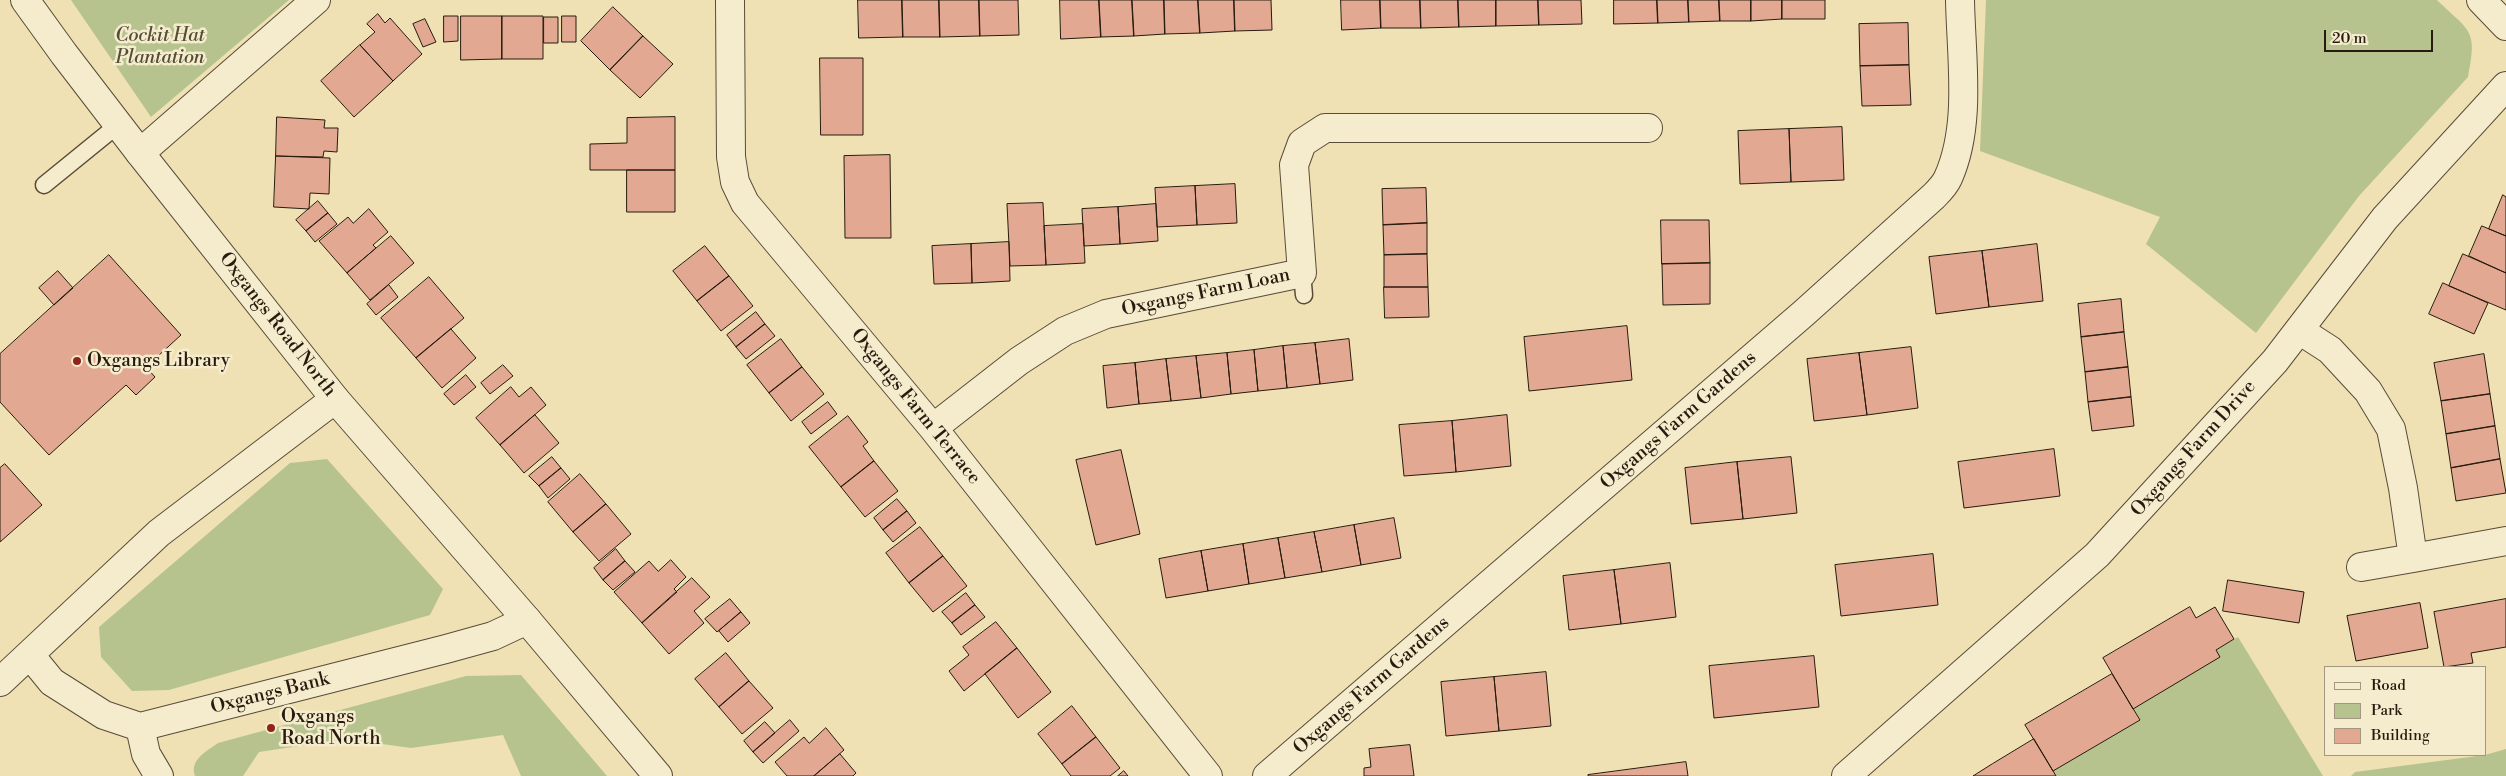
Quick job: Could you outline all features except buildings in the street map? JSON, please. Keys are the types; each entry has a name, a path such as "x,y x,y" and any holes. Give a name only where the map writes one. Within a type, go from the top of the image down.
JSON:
{"street":[{"name":"Oxgangs Road North","path":"25,0 140,153 335,399 527,620 658,776"},
{"path":"140,153 316,0"},
{"name":"Oxgangs Farm Terrace","path":"730,0 731,157 735,182 745,203 934,428 1208,776"},
{"name":"Oxgangs Farm Gardens","path":"1267,776 1804,313 1934,196 1947,180 1957,153 1963,123 1960,0"},
{"path":"2480,0 2506,26"},
{"name":"Oxgangs Farm Drive","path":"1846,776 2097,555 2275,361 2384,218 2506,86"},
{"name":"Oxgangs Farm Loan","path":"934,428 1019,361 1065,331 1106,314 1303,284 1294,165 1302,143 1324,128 1648,128"},
{"path":"2299,330 2330,350 2368,391 2391,429 2403,488 2413,558"},
{"path":"0,682 159,532 335,399"},
{"path":"2361,567 2506,541"},
{"name":"Oxgangs Bank","path":"140,727 492,636 527,620"},
{"path":"30,655 52,682 104,715 140,727 146,754 159,776"}],"lane":[{"path":"44,185 119,124"}],"green space":[{"name":"Cockit Hat Plantation","path":"71,0 289,0 151,117"},
{"path":"1986,0 2437,0 2469,32 2472,49 2471,61 2468,77 2359,196 2256,333 2146,244 2160,217 1980,151"},
{"path":"327,459 443,589 430,615 169,690 132,691 101,657 99,627 290,463"},
{"path":"2238,637 2323,776 2056,776 2053,771 2140,720 2133,709 2216,650"},
{"path":"521,675 607,776 521,776 503,735 411,748 346,739 259,752 243,776 195,776 195,765 200,756 218,743 466,676"},
{"path":"2506,749 2506,776 2351,776 2355,772 2486,755"}],"place":[{"name":"Oxgangs Library","path":"77,361"},
{"name":"Oxgangs Road North","path":"271,728"}]}
